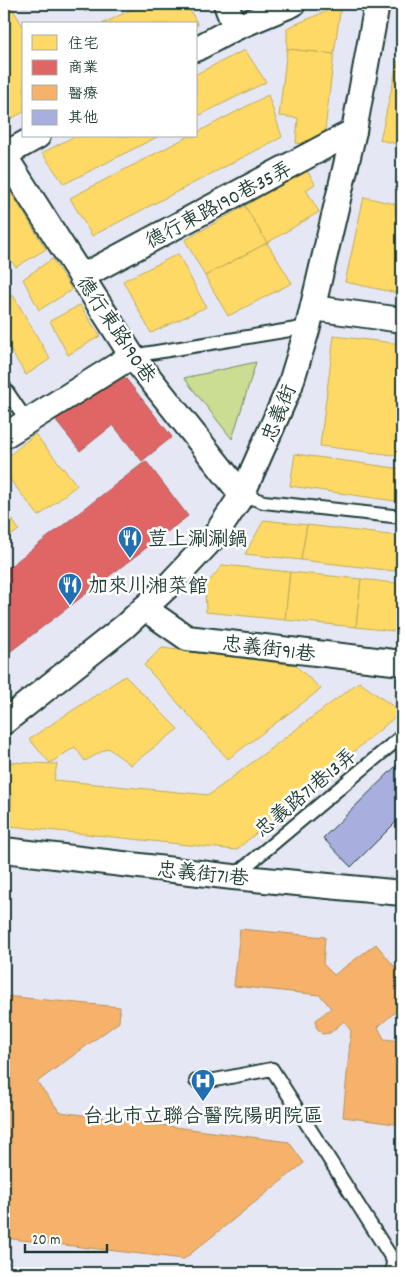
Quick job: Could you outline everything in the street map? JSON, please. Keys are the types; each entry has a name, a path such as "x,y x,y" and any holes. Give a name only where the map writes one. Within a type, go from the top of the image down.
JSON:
{"street":[{"path":"226,4 235,28"},
{"path":"198,48 235,28 293,4"},
{"name":"忠義街","path":"4,722 125,626 167,588 214,537 242,495 290,386 310,318 354,131 377,4"},
{"name":"德行東路190巷35弄","path":"81,277 354,131"},
{"path":"4,155 34,138"},
{"name":"德行東路190巷","path":"4,155 132,356 242,495"},
{"path":"310,318 402,320"},
{"path":"4,436 132,356"},
{"name":"忠義街91巷","path":"144,608 187,638 402,663"},
{"name":"忠義街71巷","path":"4,850 232,877 402,893"}],"lane":[{"path":"132,356 310,318"},
{"path":"4,387 27,421"},
{"path":"242,495 264,502 402,517"},
{"name":"忠義路71巷13弄","path":"232,877 402,736"},
{"path":"196,1081 215,1080 272,1070 393,1260 392,1273"}],"green space":[{"path":"256,362 232,439 184,378"}],"building: 住宅":[{"path":"80,4 100,4 85,12"},
{"path":"143,4 187,4 196,22 106,22"},
{"path":"341,5 334,54 287,49 287,28"},
{"path":"12,8 22,25 22,113 8,120 4,112 4,12"},
{"path":"287,49 334,54 323,147 296,143 298,118 279,116"},
{"path":"245,50 266,82 198,116 198,73"},
{"path":"398,61 402,62 402,145 380,140"},
{"path":"268,95 282,137 92,236 70,198 185,138 198,138 198,132"},
{"path":"71,138 155,138 64,184 42,153"},
{"path":"306,169 315,184 306,190 319,212 267,243 245,206"},
{"path":"10,191 46,249 16,267 4,252 4,195"},
{"path":"364,197 395,204 396,215 402,216 402,294 345,282"},
{"path":"245,206 267,243 205,276 185,240"},
{"path":"267,243 292,283 228,316 205,276"},
{"path":"178,254 206,307 151,333 123,281"},
{"path":"52,259 72,290 39,310 23,279"},
{"path":"4,273 9,279 4,282"},
{"path":"13,295 50,359 26,375 4,340 4,301"},
{"path":"80,305 100,336 68,355 50,321"},
{"path":"334,336 402,344 402,456 320,446"},
{"path":"35,434 77,485 39,516 4,472 4,460"},
{"path":"295,454 402,469 402,502 290,486"},
{"path":"4,507 19,530 4,540"},
{"path":"264,520 307,525 301,560 245,554"},
{"path":"307,525 398,536 395,571 301,560"},
{"path":"223,565 290,572 285,620 206,612 205,586"},
{"path":"290,572 361,579 356,627 285,620"},
{"path":"361,579 402,584 402,632 356,627"},
{"path":"162,648 295,665 321,689 228,759 144,665"},
{"path":"125,676 178,729 131,765 108,748 85,761 75,747 50,763 29,739"},
{"path":"359,682 401,712 236,850 10,826 12,795 4,792 4,762 57,764 54,780 209,795"}],"building: 商業":[{"path":"119,370 172,437 142,461 113,425 80,451 55,420"},
{"path":"146,461 188,516 7,654 4,650 4,571"}],"building: 醫療":[{"path":"240,929 325,937 323,964 334,975 376,944 402,976 402,1006 378,1027 384,1039 402,1041 402,1125 343,1117 351,1031 344,1021 330,1033 322,1034 316,1027 316,1020 331,1008 320,995 234,986"},
{"path":"4,996 120,1007 119,1022 37,1082 60,1112 289,1142 304,1163 184,1259 4,1238"}],"building: 其他":[{"path":"402,760 402,816 351,867 323,838"}],"place":[{"name":"荳上涮涮鍋","path":"130,559"},
{"name":"加來川湘菜館","path":"70,606"},
{"name":"台北市立聯合醫院陽明院區","path":"203,1102"}]}
